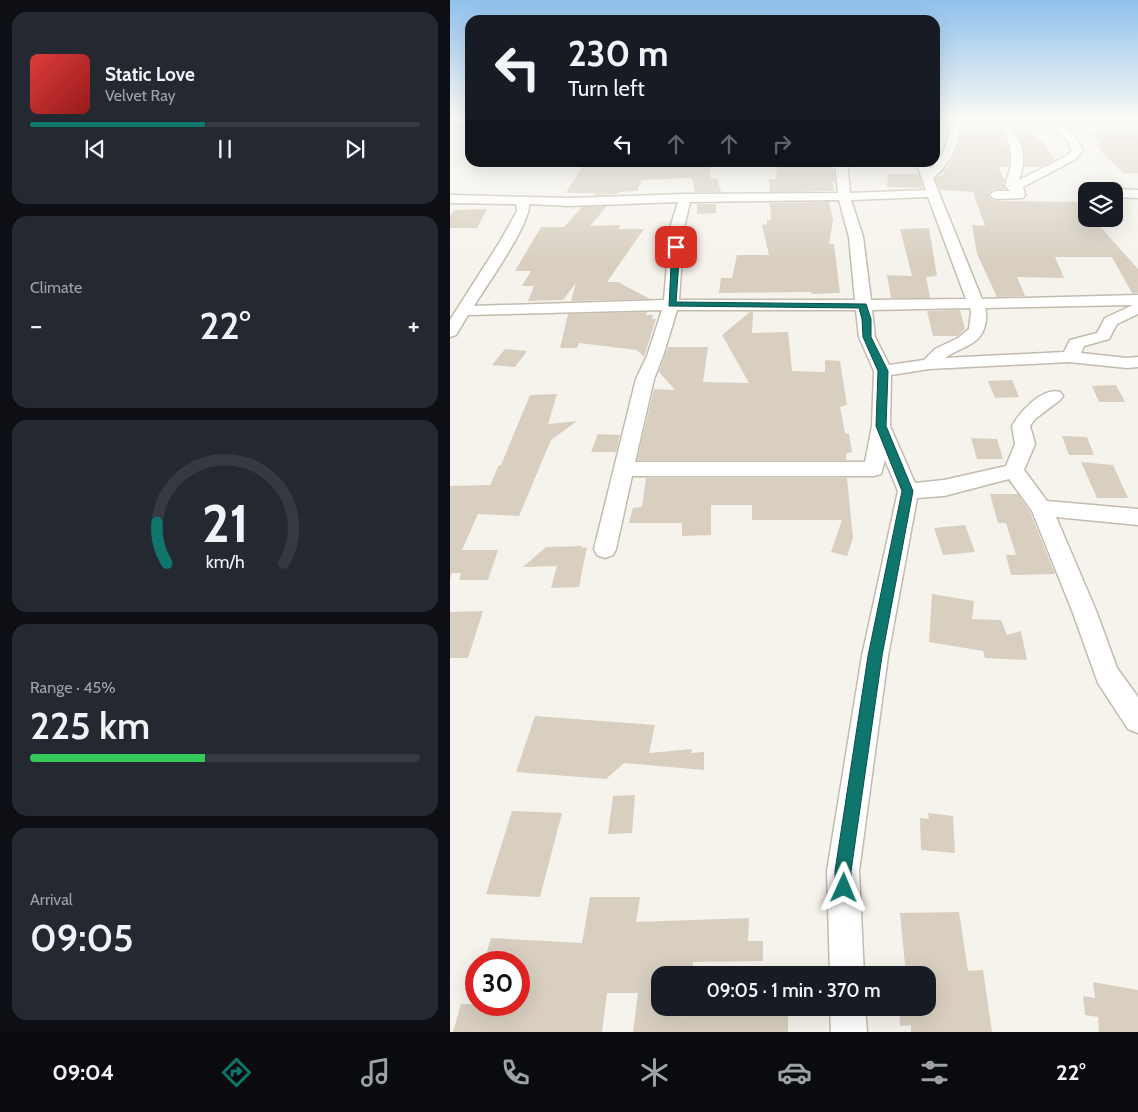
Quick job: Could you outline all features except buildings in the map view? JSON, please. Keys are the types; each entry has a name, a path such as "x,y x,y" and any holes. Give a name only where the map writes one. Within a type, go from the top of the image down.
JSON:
{"street":[{"path":"624,469 874,469 881,426 883,371 867,337 856,237 844,196 841,167"},
{"path":"924,167 979,312 977,330 963,342 939,353 929,364"},
{"path":"927,177 939,167"},
{"path":"1018,167 1011,185 1019,195"},
{"path":"1019,195 1017,186 1053,167"},
{"path":"450,199 569,202 932,193"},
{"path":"1123,193 1138,194"},
{"path":"995,195 1019,195"},
{"path":"605,549 645,379 655,356 672,304 677,228 685,198"},
{"path":"450,332 523,211 522,200"},
{"path":"464,311 561,306 672,304 863,305 1138,300"},
{"path":"1069,357 1074,352 1076,343 1103,336 1111,321 1138,308"},
{"path":"883,371 929,364 1069,357 1134,365"},
{"path":"1014,471 1025,444 1021,426 1028,415 1054,396"},
{"path":"847,966 843,871 875,656 908,491 881,426"},
{"path":"908,491 944,488 1014,471"},
{"path":"1014,471 1041,508 1085,613 1107,675 1138,720"},
{"path":"1041,508 1138,517"},
{"path":"848,1016 849,1032"}],"route":[{"path":"676,247 672,304 863,305 867,337 883,371 881,426 908,491 875,656 843,871 844,888"}]}
